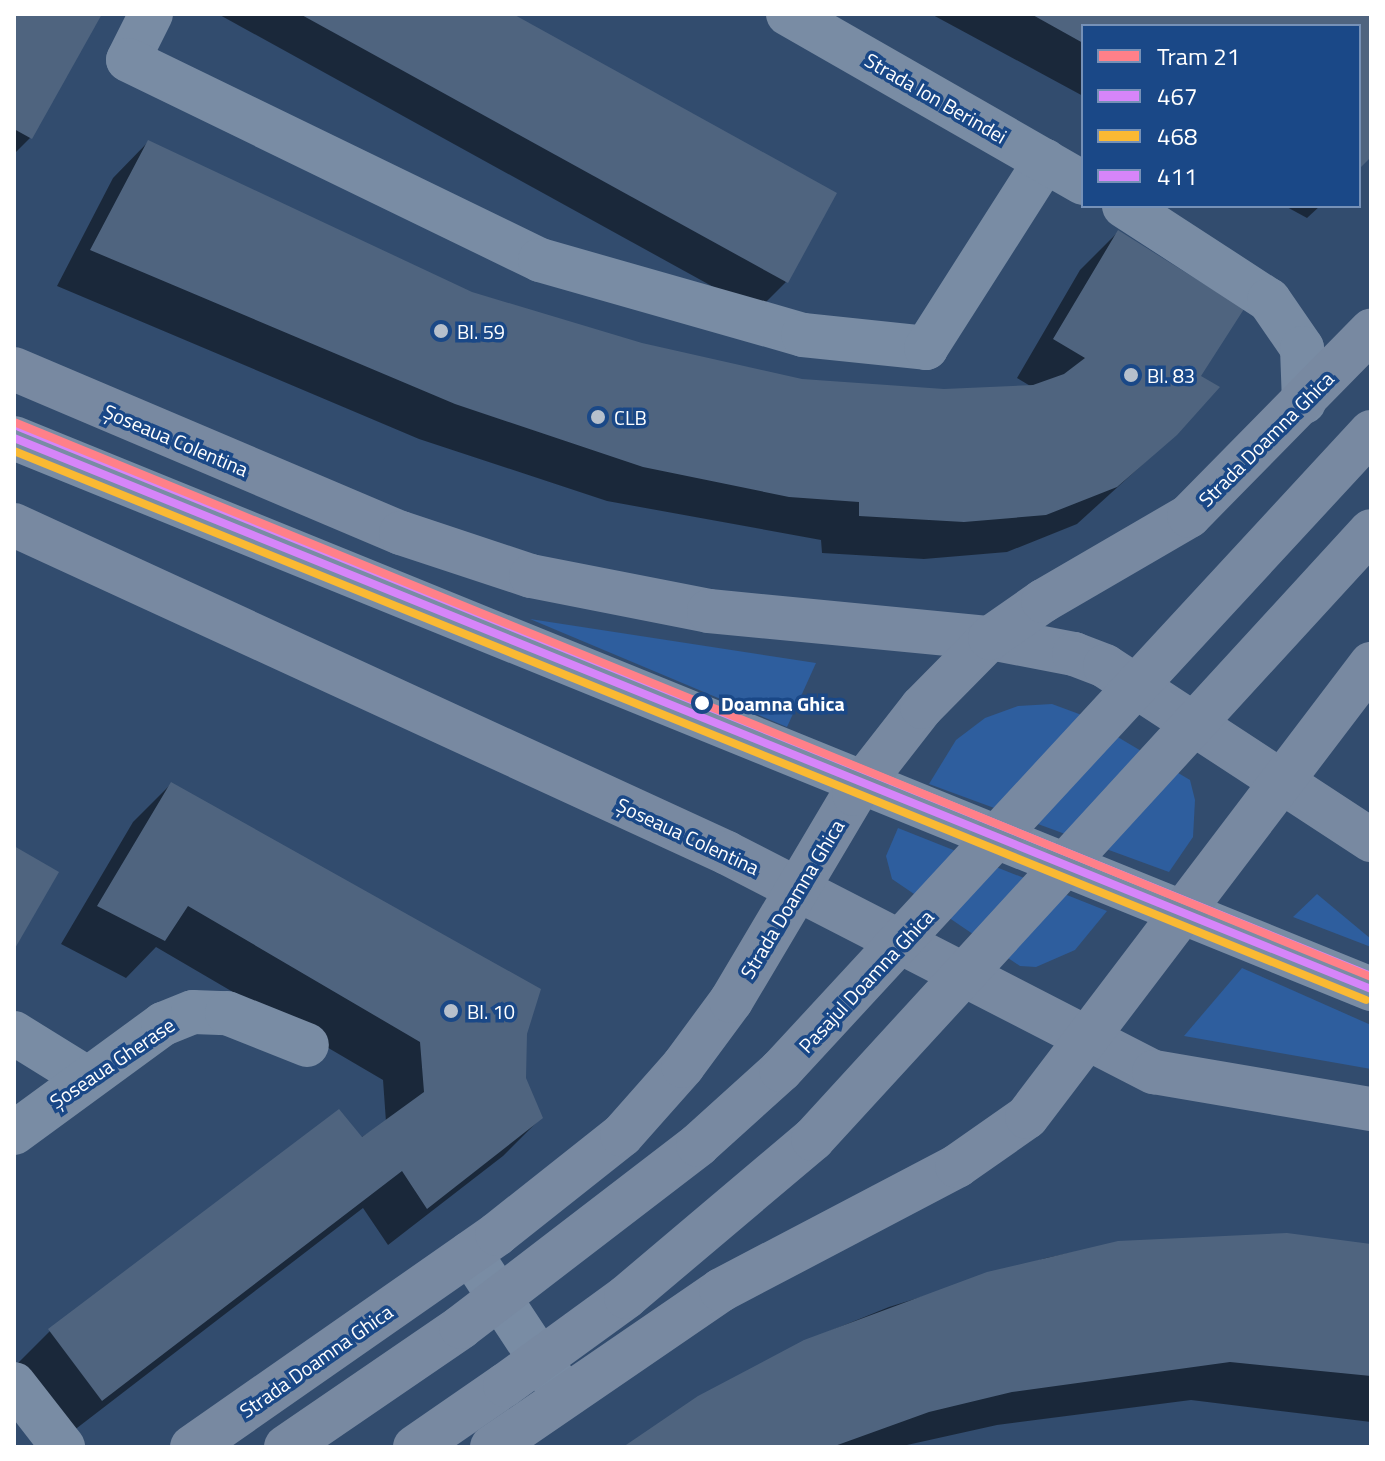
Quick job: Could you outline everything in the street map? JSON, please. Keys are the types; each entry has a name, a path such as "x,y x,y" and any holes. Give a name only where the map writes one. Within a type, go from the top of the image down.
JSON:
{"main road":[{"name":"Strada Doamna Ghica","path":"192,1447 470,1253 622,1135 683,1066 731,1001 862,782 922,707 990,638 1043,601 1189,516 1371,331"},
{"name":"Șoseaua Colentina","path":"14,369 401,533 531,576 709,611 1045,646 1105,666 1371,840"},
{"name":"Pasajul Doamna Ghica","path":"286,1447 461,1327 698,1145 781,1070 1371,432"},
{"name":"Șoseaua Colentina","path":"14,525 799,888 1088,1041 1154,1072 1371,1109"},
{"path":"415,1447 505,1385 708,1231 823,1129 1371,531"},
{"path":"492,1447 721,1290 998,1141 1053,1089 1182,912 1371,664"}],"street":[{"path":"151,14 128,60 540,260 803,335 926,348 1045,161"},
{"name":"Strada Ion Berindei","path":"788,14 1081,182"},
{"path":"1127,208 1269,300 1302,348 1304,402"},
{"path":"14,438 1371,989"},
{"name":"Șoseaua Gherase","path":"14,1133 85,1077 163,1024 193,1012 227,1013 258,1022 307,1045"},
{"path":"14,1033 85,1077"},
{"path":"470,1253 564,1396"},
{"path":"14,1384 63,1447"}],"shaded area":[{"path":"530,619 816,663 787,727"},
{"path":"1052,704 1079,714 1190,780 1195,800 1193,837 1169,872 929,784 956,740 985,718 1018,706"},
{"path":"898,828 1107,911 1075,950 1036,967 1020,966 892,879 886,856"},
{"path":"1317,894 1371,939 1371,947 1293,917"},
{"path":"1242,968 1371,1025 1371,1069 1184,1036"}],"building":[{"path":"14,14 102,14 32,139 14,129"},
{"path":"300,14 513,14 837,193 788,283"},
{"path":"1031,14 1371,14 1371,157 1361,167 1361,24 1081,24 1081,42"},
{"name":"Bl. 59","path":"148,140 472,292 642,343 802,379 944,389 1033,385 1064,374 1085,358 1053,339 1118,230 1244,309 1201,376 1220,387 1177,435 1117,487 1046,515 964,522 859,516 859,502 789,497 643,467 455,404 90,250"},
{"name":"Bl. 10","path":"171,782 541,989 527,1034 526,1078 543,1118 427,1209 402,1171 102,1401 48,1329 339,1109 362,1137 424,1092 420,1042 188,906 165,941 97,906"},
{"path":"14,846 59,872 14,950"},
{"path":"1287,1233 1371,1244 1371,1376 1230,1362 1012,1392 929,1412 832,1447 623,1447 698,1396 804,1340 987,1272 1118,1241"}],"tram line":[{"name":"21","path":"14,422 1371,977"}],"transit line":[{"name":"411","path":"19,427 1371,976"},
{"name":"467","path":"14,438 1371,989"},
{"name":"468","path":"14,451 1366,1000"}],"place":[{"name":"Bl. 59","path":"441,331"},
{"name":"Bl. 83","path":"1131,375"},
{"name":"CLB","path":"598,417"},
{"name":"Doamna Ghica","path":"702,703"},
{"name":"Bl. 10","path":"451,1011"}]}
